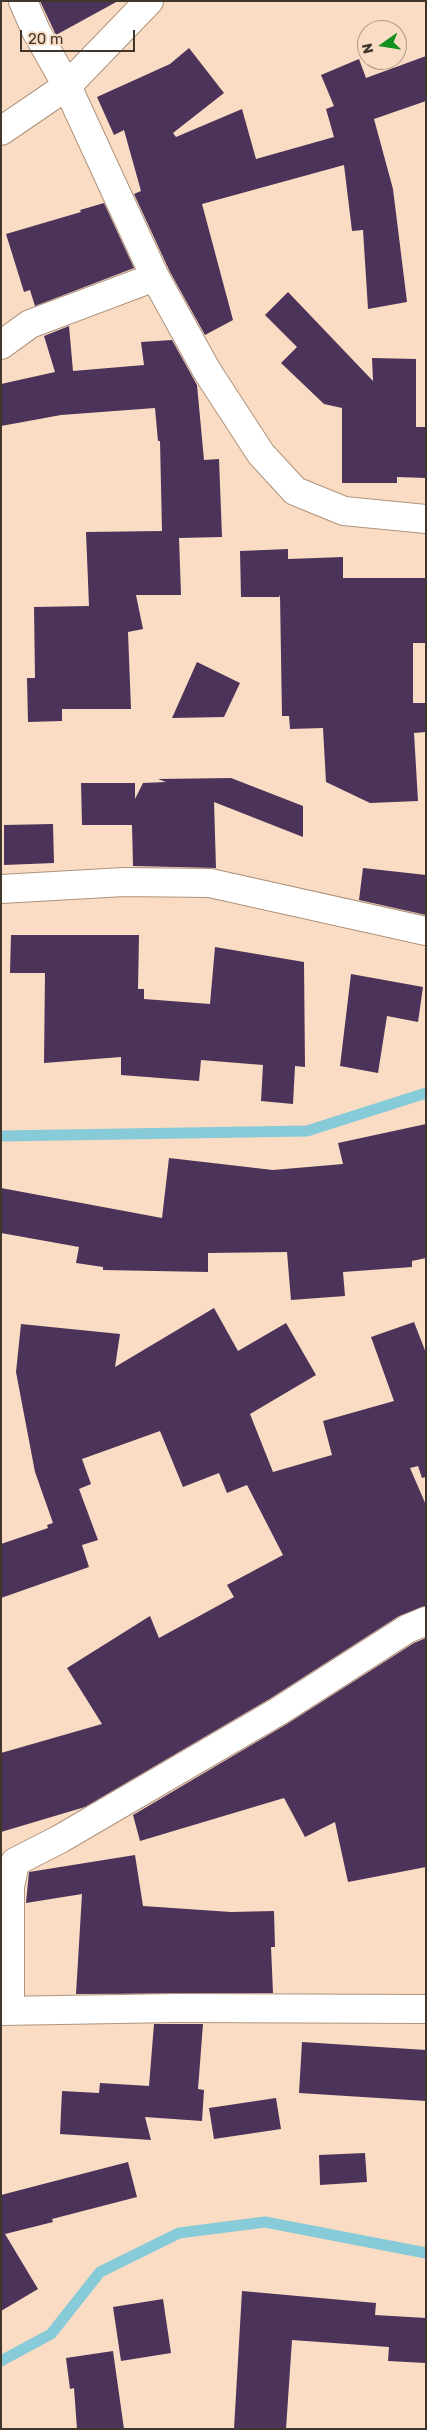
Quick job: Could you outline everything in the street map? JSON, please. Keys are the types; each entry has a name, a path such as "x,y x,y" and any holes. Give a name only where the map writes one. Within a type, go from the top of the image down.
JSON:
{"street":[{"path":"23,1 36,31 67,86 155,277 207,371 261,454 295,491 344,512 426,519"},
{"path":"1,131 67,86 149,1"},
{"path":"1,345 30,324 155,277"},
{"path":"1,889 124,882 210,883 426,931"},
{"path":"426,1621 407,1629 279,1711 60,1839 15,1862 10,1887 6,2011 177,2008 426,2009"}],"building":[{"path":"40,1 118,1 56,35"},
{"path":"189,48 224,93 173,133 176,137 242,109 256,159 334,137 326,109 334,106 321,75 357,60 357,70 363,70 366,78 388,70 407,70 407,63 426,56 426,101 374,119 393,189 407,302 368,309 363,230 352,231 344,165 202,204 233,320 205,335 170,272 134,194 141,191 124,130 114,135 97,97 170,64"},
{"path":"104,203 134,268 35,306 30,290 24,292 6,234 81,212 80,210"},
{"path":"288,292 373,381 372,358 416,359 416,427 426,427 426,478 397,477 397,483 342,483 342,408 324,404 281,363 297,347 265,315"},
{"path":"69,326 73,371 144,365 141,342 172,340 197,385 204,460 219,459 222,537 179,538 181,595 136,595 143,629 128,632 131,709 62,709 62,721 28,722 27,678 35,678 34,607 89,606 86,532 162,531 160,441 158,441 155,408 61,415 1,426 1,384 55,372 44,336"},
{"path":"288,549 288,559 343,557 343,578 426,578 426,643 413,643 413,703 426,703 426,732 414,733 418,801 370,803 326,782 323,728 290,729 289,716 282,716 280,595 279,597 241,597 240,551"},
{"path":"197,662 240,683 224,717 172,718"},
{"path":"231,778 303,806 303,837 214,802 216,868 133,866 132,825 82,825 81,783 135,783 135,799 143,783 166,782 158,779"},
{"path":"53,824 54,863 4,865 4,825"},
{"path":"363,868 426,875 426,915 359,900"},
{"path":"11,935 139,935 138,989 144,989 144,999 210,1004 215,947 304,962 305,1067 295,1066 293,1104 261,1101 263,1065 201,1060 199,1081 121,1075 121,1057 44,1063 45,973 10,973"},
{"path":"351,974 423,987 418,1022 387,1016 378,1073 340,1066"},
{"path":"426,1124 426,1258 412,1261 412,1267 343,1272 345,1296 291,1300 287,1252 208,1253 208,1272 103,1270 103,1267 76,1263 79,1247 1,1233 1,1188 162,1218 169,1158 273,1170 343,1164 338,1143"},
{"path":"214,1308 238,1351 286,1323 316,1375 250,1414 273,1472 332,1455 323,1421 394,1401 371,1337 414,1322 426,1353 426,1477 422,1478 418,1466 410,1468 426,1505 426,1606 399,1616 271,1698 85,1807 1,1832 1,1753 102,1724 67,1668 150,1616 159,1638 234,1597 227,1585 283,1555 247,1485 227,1493 219,1473 183,1487 160,1431 82,1459 91,1484 79,1489 98,1540 82,1545 89,1567 1,1598 1,1544 48,1528 47,1525 53,1523 35,1472 16,1372 21,1324 120,1334 115,1367"},
{"path":"426,1638 426,1867 348,1882 335,1822 305,1837 284,1798 140,1841 133,1815 287,1724 414,1643"},
{"path":"135,1855 143,1906 231,1912 274,1911 275,1947 271,1947 273,1993 76,1994 82,1894 26,1903 29,1872"},
{"path":"154,2024 203,2024 198,2089 204,2090 202,2121 145,2117 151,2140 60,2134 62,2091 99,2093 100,2083 149,2086"},
{"path":"302,2042 426,2050 426,2101 299,2093"},
{"path":"276,2098 281,2129 214,2139 209,2108"},
{"path":"365,2153 367,2182 320,2185 319,2155"},
{"path":"128,2162 137,2197 52,2219 53,2222 5,2234 38,2289 1,2311 1,2195"},
{"path":"242,2291 376,2303 375,2315 426,2318 426,2363 388,2361 389,2347 292,2340 286,2429 234,2429"},
{"path":"163,2299 171,2353 121,2361 113,2307"},
{"path":"113,2351 124,2429 77,2429 74,2388 70,2389 66,2358"}],"waterway":[{"path":"1,1136 307,1131 426,1093"},
{"path":"1,2361 51,2334 100,2272 179,2233 265,2222 426,2253"}]}
